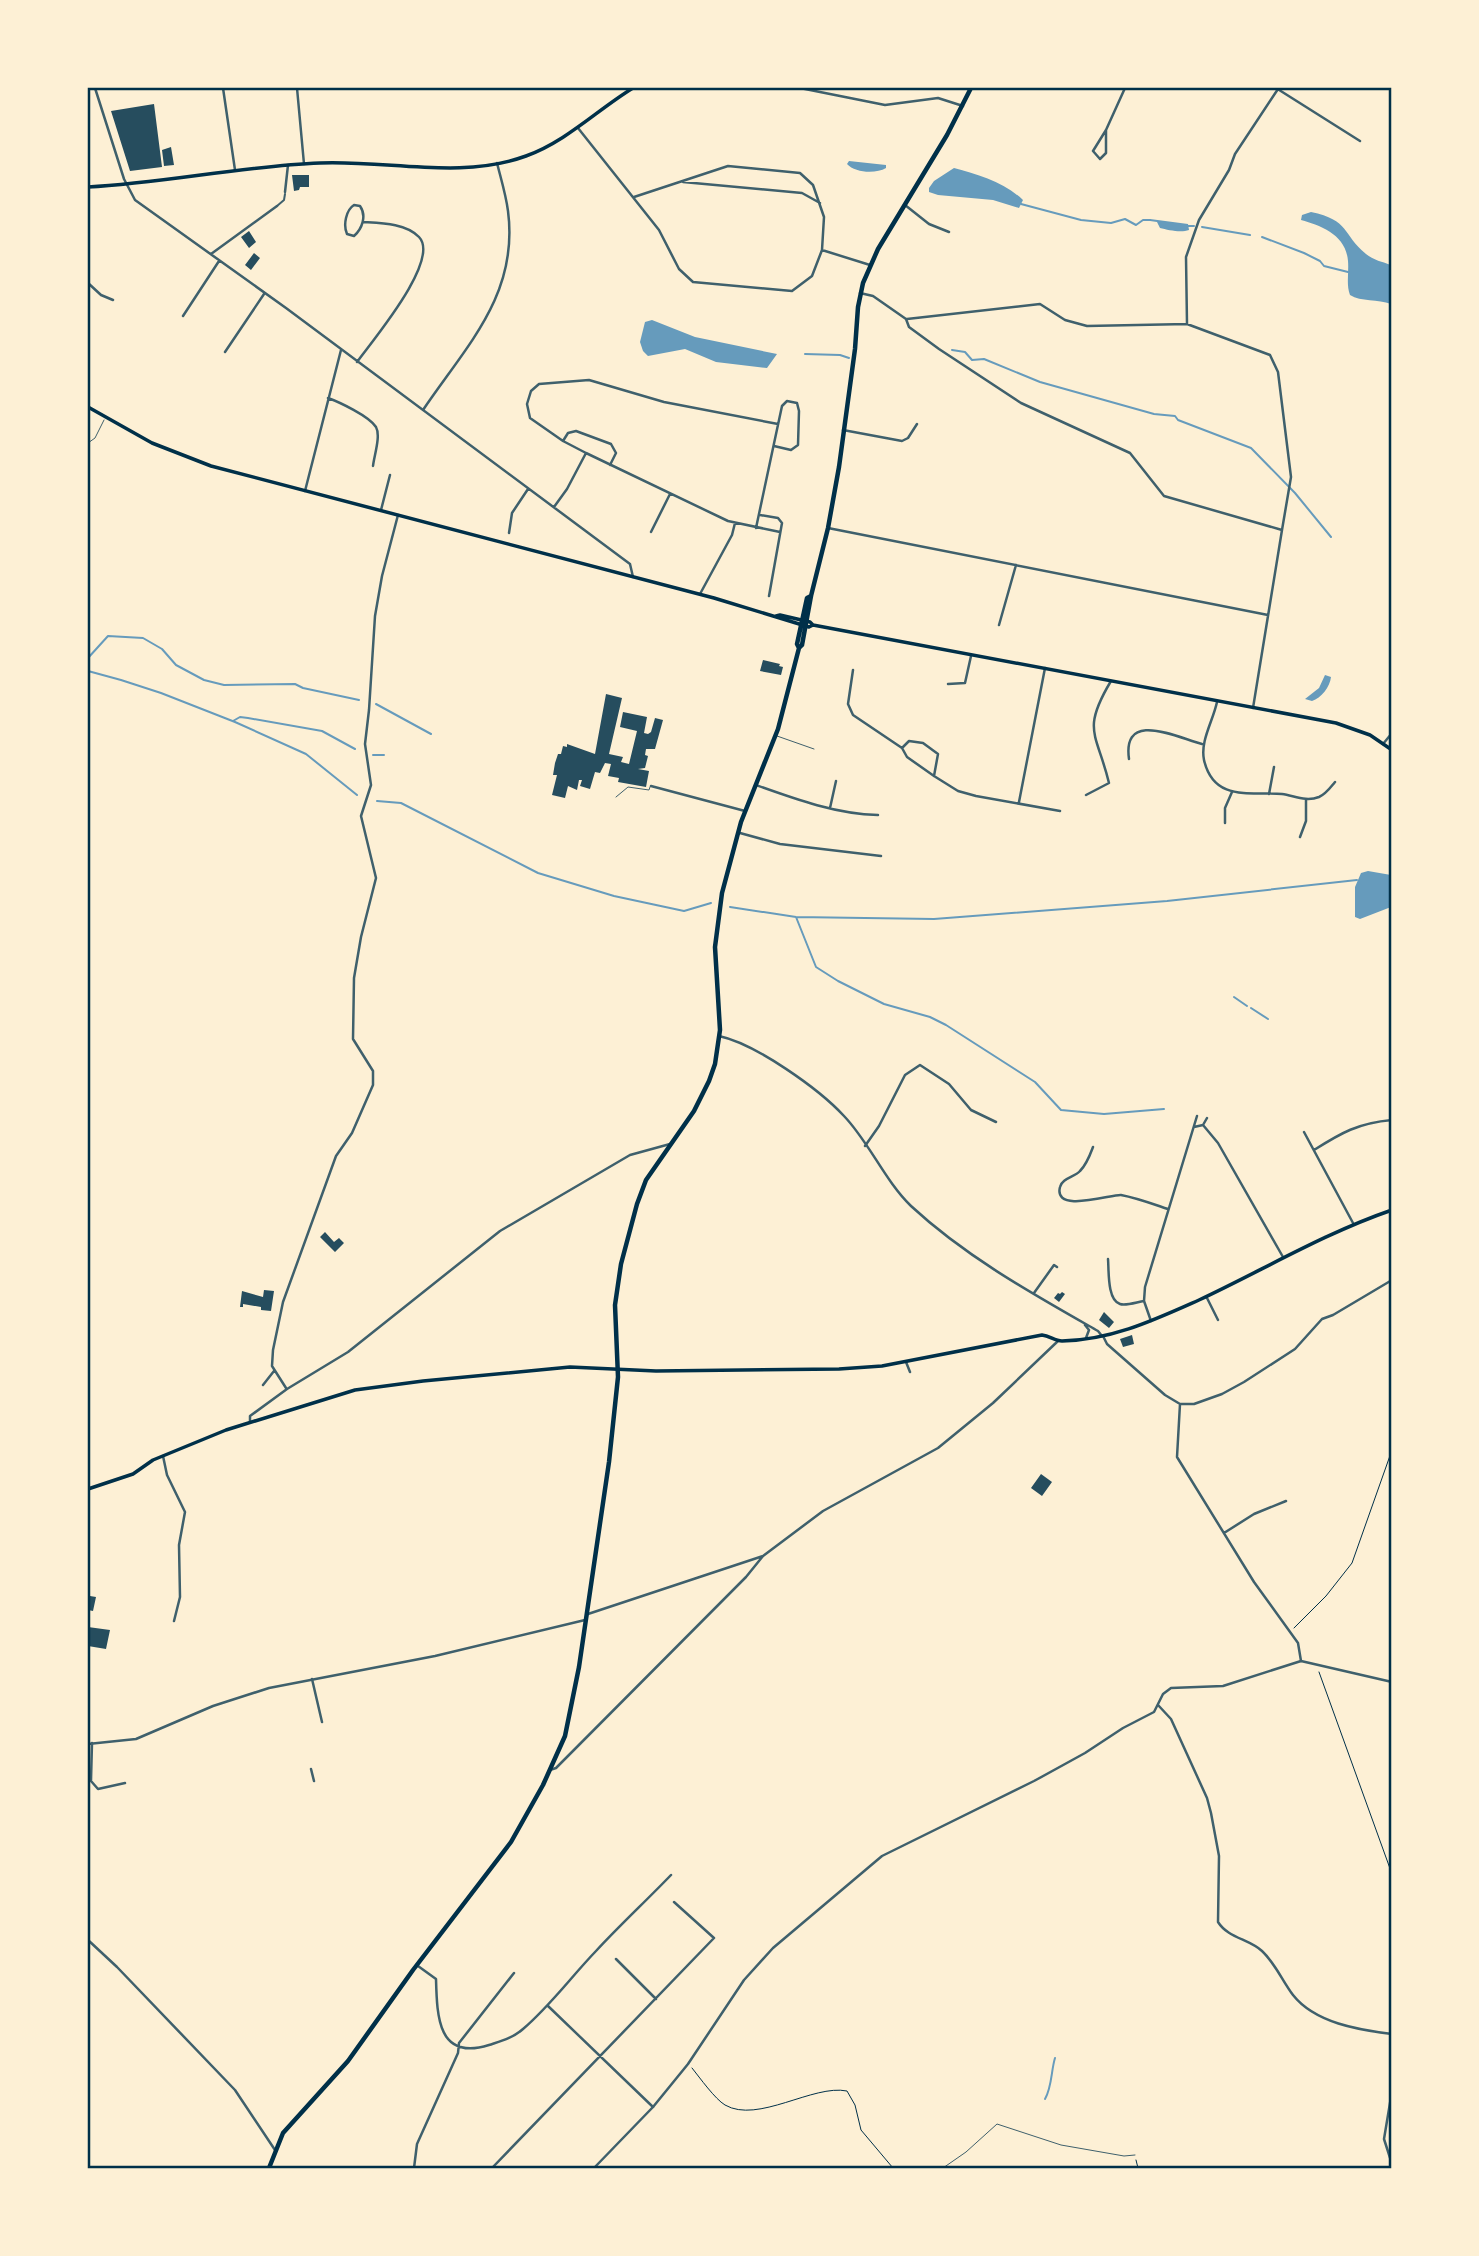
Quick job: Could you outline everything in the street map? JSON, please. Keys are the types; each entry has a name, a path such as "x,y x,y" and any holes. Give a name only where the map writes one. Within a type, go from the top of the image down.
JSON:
{"highway":[{"path":"269,2168 283,2133 353,2054 506,1849 550,1770 569,1720 609,1462 618,1369 616,1297 621,1264 643,1188 694,1111 715,1064 719,1036 715,955 717,924 738,833 776,736 792,681 799,648 797,644 828,528 855,349 860,293 870,265 971,88"}],"main road":[{"path":"88,187 304,164 345,163 459,169 497,163 525,156 565,138 634,88"},
{"path":"88,407 152,443 194,460 700,594 776,616 779,620 1336,723 1362,732 1391,750"},
{"path":"88,1489 133,1474 163,1456 250,1421 361,1389 570,1367 788,1371 860,1368 906,1362 1042,1335 1058,1341 1103,1336 1152,1321 1284,1259 1353,1223 1391,1210"}],"street":[{"path":"94,88 126,184 135,200 630,564 633,577"},
{"path":"223,88 235,170"},
{"path":"297,88 304,164"},
{"path":"800,88 886,105 938,97 963,106"},
{"path":"1106,130 1106,153 1100,159 1093,151 1125,88"},
{"path":"1187,324 1186,257 1199,220 1229,170 1234,154 1277,88 1360,141"},
{"path":"578,127 659,230 679,269 693,282 792,291 812,276 822,250 824,217 820,203 813,185 800,173 728,166 634,197"},
{"path":"423,410 488,318 506,273 508,211 497,163"},
{"path":"210,255 284,200 288,165"},
{"path":"679,181 802,192 820,203"},
{"path":"904,204 929,224 949,232"},
{"path":"357,205 362,209 363,222 354,236 347,234 345,227 351,207 357,205"},
{"path":"357,362 417,276 424,252 421,239 414,232 384,223 363,222"},
{"path":"822,250 870,265"},
{"path":"183,316 219,261"},
{"path":"88,283 101,295 113,300"},
{"path":"225,352 265,293"},
{"path":"860,293 873,296 906,319 909,327 939,349 1021,403 1130,453 1164,496 1282,530"},
{"path":"906,319 1040,304 1065,320 1087,326 1187,324 1270,355 1278,372 1291,477 1253,708"},
{"path":"305,491 341,350"},
{"path":"778,424 664,402 589,380 539,384 531,391 527,400 530,418 586,453 734,523 780,532"},
{"path":"328,398 375,425 377,433 373,466"},
{"path":"756,528 778,424 784,403 787,401 797,404 799,411 796,447 791,450 774,446"},
{"path":"843,430 902,442 917,424"},
{"path":"562,440 568,433 576,431 611,444 615,453 610,465"},
{"path":"554,507 586,453"},
{"path":"381,510 390,475"},
{"path":"509,533 512,513 528,489"},
{"path":"652,532 670,494"},
{"path":"287,1389 272,1366 272,1350 287,1289 335,1156 352,1133 373,1085 373,1071 353,1039 354,978 376,878 361,816 371,785 365,744 376,608 398,515"},
{"path":"760,515 780,519 782,523 768,596"},
{"path":"700,594 732,535 734,523"},
{"path":"828,528 1268,615"},
{"path":"999,625 1016,565"},
{"path":"948,684 965,683 971,654"},
{"path":"1019,802 1045,668"},
{"path":"853,670 848,704 853,715 902,748 907,757 934,776 967,793 1060,811"},
{"path":"1086,795 1109,782 1093,720 1099,701 1111,681"},
{"path":"1217,702 1203,744 1203,758 1207,769 1218,783 1232,792 1306,800 1322,795 1335,782"},
{"path":"1129,759 1130,739 1143,731 1165,732 1203,744"},
{"path":"1383,744 1391,733"},
{"path":"902,748 909,741 923,743 938,754 934,776"},
{"path":"1269,794 1274,767"},
{"path":"830,808 836,781"},
{"path":"756,785 830,808 862,815 878,815"},
{"path":"651,786 745,811"},
{"path":"1225,823 1225,808 1232,792"},
{"path":"1300,837 1306,821 1306,800"},
{"path":"738,833 780,844 881,856"},
{"path":"719,1036 785,1067 845,1116 865,1146 916,1210 962,1248 1098,1331 1106,1343 1140,1375 1180,1404 1194,1404 1222,1394 1244,1382 1295,1349 1322,1319 1391,1280"},
{"path":"865,1146 879,1126 905,1075 920,1065 949,1084 971,1110 996,1122"},
{"path":"1152,1321 1144,1301 1146,1283 1198,1116"},
{"path":"1194,1127 1203,1125 1208,1118"},
{"path":"1314,1150 1348,1129 1368,1122 1391,1120"},
{"path":"1203,1125 1218,1143 1284,1259"},
{"path":"1304,1132 1353,1223"},
{"path":"250,1421 250,1416 287,1389 348,1352 500,1231 630,1155 670,1144"},
{"path":"1093,1147 1079,1173 1063,1181 1059,1191 1062,1196 1077,1202 1086,1202 1122,1195 1168,1209"},
{"path":"1108,1259 1112,1296 1116,1302 1122,1305 1144,1301"},
{"path":"1034,1293 1054,1265 1057,1267"},
{"path":"1207,1296 1218,1320"},
{"path":"1082,1322 1090,1330 1086,1338"},
{"path":"550,1770 556,1768 610,1714 764,1556 823,1511 938,1448 993,1402 1058,1341"},
{"path":"906,1362 910,1372"},
{"path":"263,1385 274,1371"},
{"path":"1180,1404 1177,1457 1254,1582 1298,1643 1301,1661"},
{"path":"163,1456 167,1475 185,1512 179,1545 180,1597 174,1621"},
{"path":"1224,1533 1254,1514 1286,1500"},
{"path":"125,1783 99,1789 91,1781 90,1744 136,1739 213,1706 269,1688 435,1656 587,1617 764,1556"},
{"path":"594,2168 653,2107 688,2064 744,1980 773,1948 882,1856 1034,1782 1085,1753 1148,1715 1158,1705 1163,1694 1171,1688 1223,1686 1301,1661 1391,1682"},
{"path":"312,1679 322,1722"},
{"path":"1158,1705 1171,1719 1207,1798 1219,1856 1217,1922 1222,1929 1262,1951 1296,1998 1318,2014 1359,2030 1391,2034"},
{"path":"311,1769 314,1781"},
{"path":"417,1965 436,1979 435,1994 443,2029 452,2043 467,2050 509,2038 548,2006 593,1954 671,1875"},
{"path":"492,2168 714,1938 674,1902"},
{"path":"88,1940 235,2090 275,2150"},
{"path":"616,1959 656,1999"},
{"path":"414,2168 417,2144 458,2053 458,2047 514,1973"},
{"path":"548,2006 653,2107"},
{"path":"1391,2091 1384,2139 1391,2164"}],"lane":[{"path":"88,443 97,435 105,418"},
{"path":"776,736 814,749"},
{"path":"617,797 628,787 649,790 651,786"},
{"path":"943,2168 966,2152 997,2124 1061,2145 1124,2156 1135,2155"}],"path":[{"path":"1290,1632 1326,1597 1352,1563 1391,1450"},
{"path":"1317,1665 1391,1874"},
{"path":"688,2064 724,2105 742,2110 778,2105 836,2089 847,2091 855,2105 861,2130 893,2168"},
{"path":"1135,2155 1138,2168"}],"water":[{"path":"849,161 886,165 886,168 860,171 847,164"},
{"path":"954,168 1000,184 1023,200 1019,208 993,200 929,192 934,181"},
{"path":"1311,212 1333,219 1366,254 1391,265 1391,304 1350,295 1348,261 1343,244 1325,229 1301,220 1302,215"},
{"path":"1150,219 1188,224 1189,230 1160,228 1157,222"},
{"path":"652,320 695,337 777,354 767,368 716,362 685,349 648,356 640,342 645,322"},
{"path":"1325,675 1331,677 1324,692 1312,701 1305,699 1319,688"},
{"path":"1368,871 1391,875 1391,907 1360,919 1355,917 1355,887 1361,873"}],"building":[{"path":"154,104 162,167 130,171 111,111"},
{"path":"171,147 174,165 164,166 162,150"},
{"path":"292,175 309,175 309,187 300,187 294,191"},
{"path":"249,231 256,242 249,248 241,237"},
{"path":"254,253 260,258 251,270 245,265"},
{"path":"763,660 780,664 779,666 783,667 781,675 760,671"},
{"path":"606,694 622,698 609,754 623,757 621,762 629,764 637,731 620,727 623,712 647,717 644,733 648,734 655,718 663,720 655,749 646,749 645,755 648,756 645,768 638,769 649,771 646,787 618,782 619,778 608,776 611,764 605,763 600,773 595,772 590,789 580,786 582,780 579,780 577,790 568,786 565,798 552,795 557,775 553,775 555,763 563,746 567,747 567,744 595,754"},
{"path":"325,1232 334,1242 339,1238 344,1243 335,1252 320,1237"},
{"path":"264,1290 274,1291 271,1311 243,1304 243,1307 240,1307 242,1291 263,1297"},
{"path":"1062,1292 1065,1294 1059,1302 1054,1298"},
{"path":"1104,1312 1114,1322 1109,1328 1099,1320"},
{"path":"1132,1335 1134,1344 1123,1347 1120,1339"},
{"path":"1041,1474 1052,1482 1042,1496 1031,1488"},
{"path":"90,1596 96,1597 93,1611 88,1610"},
{"path":"88,1627 110,1630 106,1649 88,1646"}],"waterway":[{"path":"1021,204 1081,220 1111,223 1125,219 1136,225 1143,220 1150,220"},
{"path":"1188,226 1194,226"},
{"path":"1202,227 1250,235"},
{"path":"1262,237 1304,253 1324,266 1348,272"},
{"path":"952,350 965,352 972,360 984,359 1040,382 1154,414 1175,416 1178,420 1251,448 1295,493 1331,537"},
{"path":"805,354 840,355 849,358"},
{"path":"88,658 108,636 143,638 162,649 176,665 204,680 224,685 295,684 359,700"},
{"path":"88,671 161,693 306,754 357,795"},
{"path":"376,704 431,734"},
{"path":"233,721 240,717 322,731 355,749"},
{"path":"373,755 384,755"},
{"path":"377,801 401,803 538,873 614,896 684,911 711,903"},
{"path":"730,907 796,917 934,919 1167,901 1357,880"},
{"path":"796,917 816,967 884,1004 930,1017 946,1025 1035,1082 1061,1110 1104,1114 1164,1109"},
{"path":"1234,997 1247,1006"},
{"path":"1251,1008 1268,1019"},
{"path":"1045,2099 1055,2058"}]}
